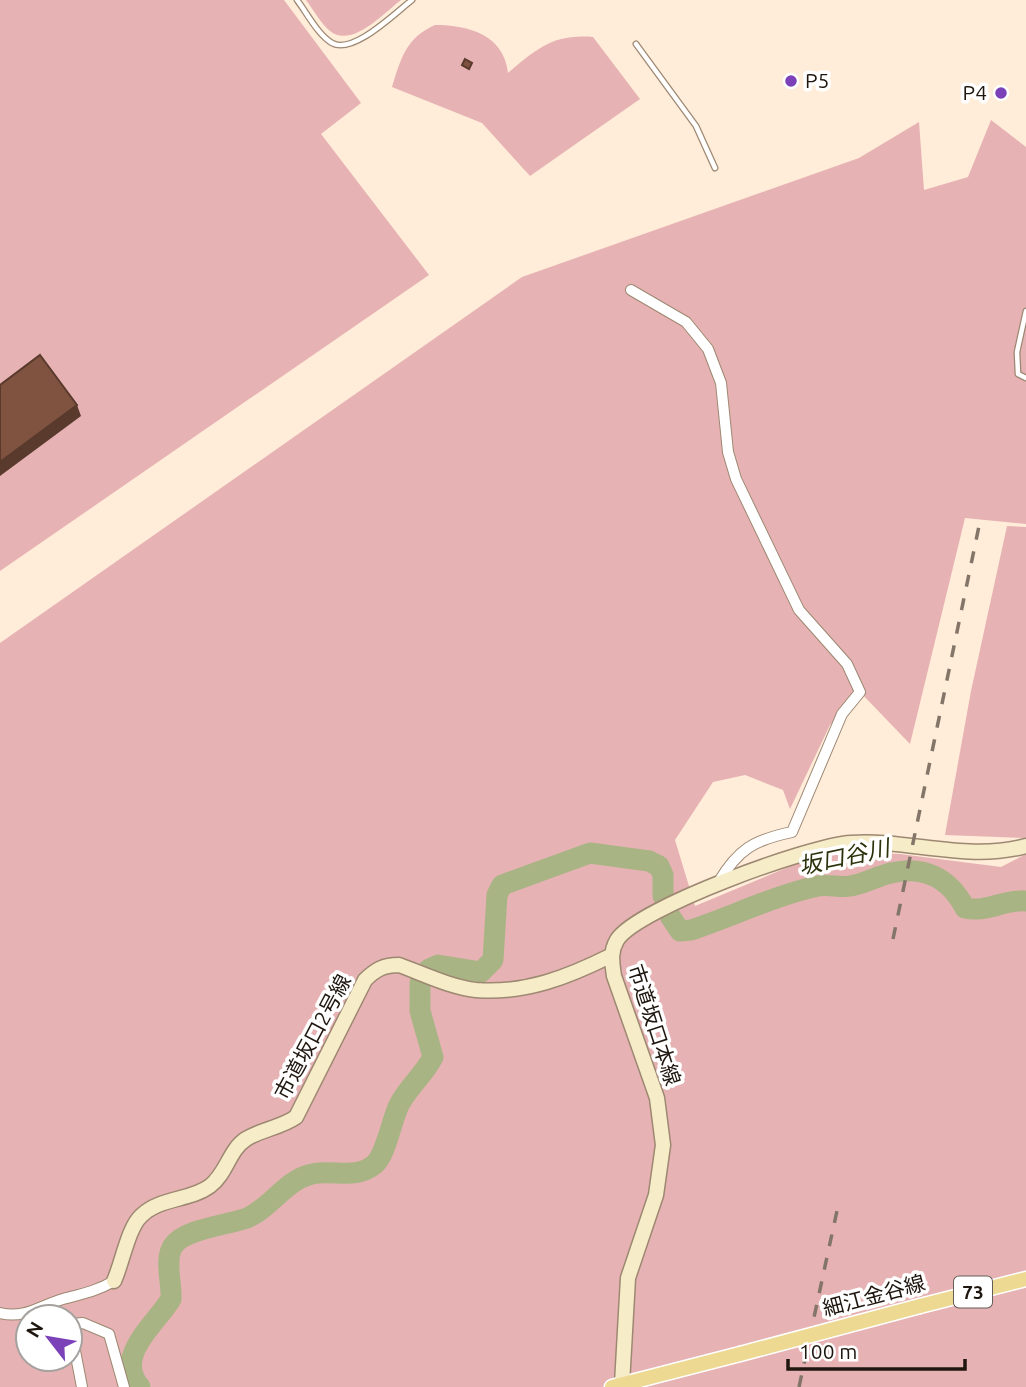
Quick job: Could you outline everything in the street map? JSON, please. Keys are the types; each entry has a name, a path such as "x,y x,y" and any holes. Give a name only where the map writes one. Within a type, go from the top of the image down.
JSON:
{"main road":[{"name":"細江金谷線","path":"617,1386 1026,1279"}],"street":[{"path":"631,290 686,322 708,349 721,383 728,452 736,479 799,610 847,664 860,692 842,714 807,789 792,832 761,838 732,860 716,887"},
{"name":"市道坂口本線","path":"617,1386 628,1278 656,1195 663,1145 657,1098 614,976 610,956 618,939 631,925 803,851 854,842 984,854 1026,846"},
{"name":"市道坂口2号線","path":"54,1303 96,1292 114,1281 140,1216 172,1199 198,1192 211,1185 223,1171 234,1150 246,1139 284,1126 296,1116 365,980 376,970 386,965 400,965 451,984 476,990 503,989 547,984 610,956"},
{"path":"84,1323 109,1334 124,1387"}],"lane":[{"path":"296,0 325,37 334,44 345,46 357,42 412,0"},
{"path":"636,44 696,125 715,168"},
{"path":"1026,311 1016,363 1018,374 1026,378"}],"shaded area":[{"path":"0,0 284,0 361,103 321,134 429,275 0,571"},
{"path":"306,0 401,0 368,27 348,35 339,35 330,31"},
{"path":"435,25 460,27 483,35 500,49 508,73 528,56 556,40 593,37 640,99 530,176 482,123 392,87 406,50 417,36"},
{"path":"991,120 1026,147 1026,524 965,518 910,744 860,692 830,725 790,809 783,790 745,775 713,782 675,840 695,906 815,856 852,852 900,854 1001,867 1026,854 1026,1387 0,1387 0,643 522,277 859,158 919,122 924,190 968,177"},
{"path":"1007,526 1026,527 1026,838 945,835 971,691"}],"building":[{"path":"465,59 472,63 469,69 462,65"},
{"path":"40,355 77,405 0,462 0,385"}],"waterway":[{"name":"坂口谷川","path":"429,969 438,965 481,972 493,960 497,895 502,885 590,853 649,861 659,866 663,875 663,896"},
{"name":"坂口谷川","path":"670,916 680,931 691,930 802,890 822,886 850,886 903,871 925,873 944,882 965,908 981,909 1026,901"},
{"name":"坂口谷川","path":"140,1387 133,1375 131,1364 134,1352 171,1299 169,1258 170,1251 179,1240 196,1232 247,1218 307,1175 361,1171 368,1169 379,1159 399,1105 433,1057 420,1011 420,983"}],"railway":[{"path":"893,939 979,526"},
{"path":"799,1387 838,1206"}],"place":[{"name":"P5","path":"791,81"},
{"name":"P4","path":"1001,93"}]}
